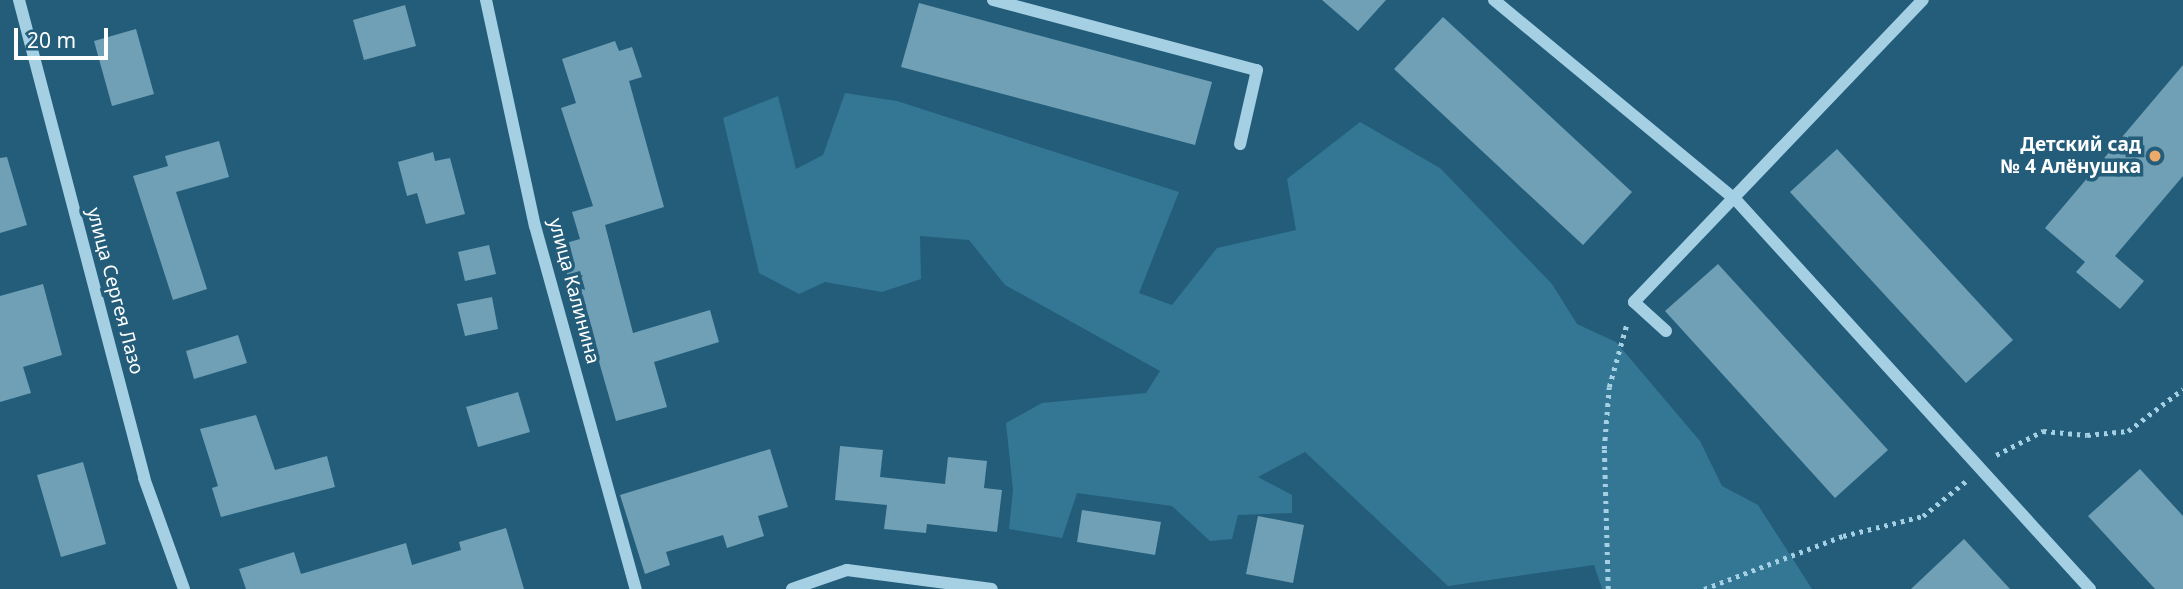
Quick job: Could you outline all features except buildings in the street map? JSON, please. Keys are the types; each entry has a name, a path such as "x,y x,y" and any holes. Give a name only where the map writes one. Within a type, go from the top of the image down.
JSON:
{"street":[{"name":"улица Сергея Лазо","path":"19,0 144,478 184,589"},
{"name":"улица Калинина","path":"486,0 535,226 636,589"},
{"path":"993,0 1257,70 1240,144"},
{"path":"1494,0 1736,200 2090,589"},
{"path":"1666,331 1634,302 1736,200 1923,0"},
{"path":"792,589 847,570 992,589"}],"path":[{"path":"1608,589 1604,449 1609,387 1634,302"},
{"path":"1704,589 1843,536 1923,516 2008,445 2043,431 2087,435 2128,431 2183,389"}],"shaded area":[{"path":"845,93 897,101 1179,192 1139,293 1172,305 1217,248 1296,230 1287,179 1360,122 1440,168 1552,284 1577,324 1616,342 1700,441 1722,486 1758,505 1812,589 1602,589 1594,565 1448,586 1305,452 1258,477 1292,495 1292,513 1238,515 1232,539 1210,541 1172,506 1077,493 1062,538 1009,529 1013,490 1006,423 1042,403 1146,393 1160,371 1005,285 969,240 920,236 921,279 882,292 825,282 799,294 759,273 723,118 778,96 796,169 823,155"}],"place":[{"name":"Детский сад № 4 Алёнушка","path":"2155,156"}]}
